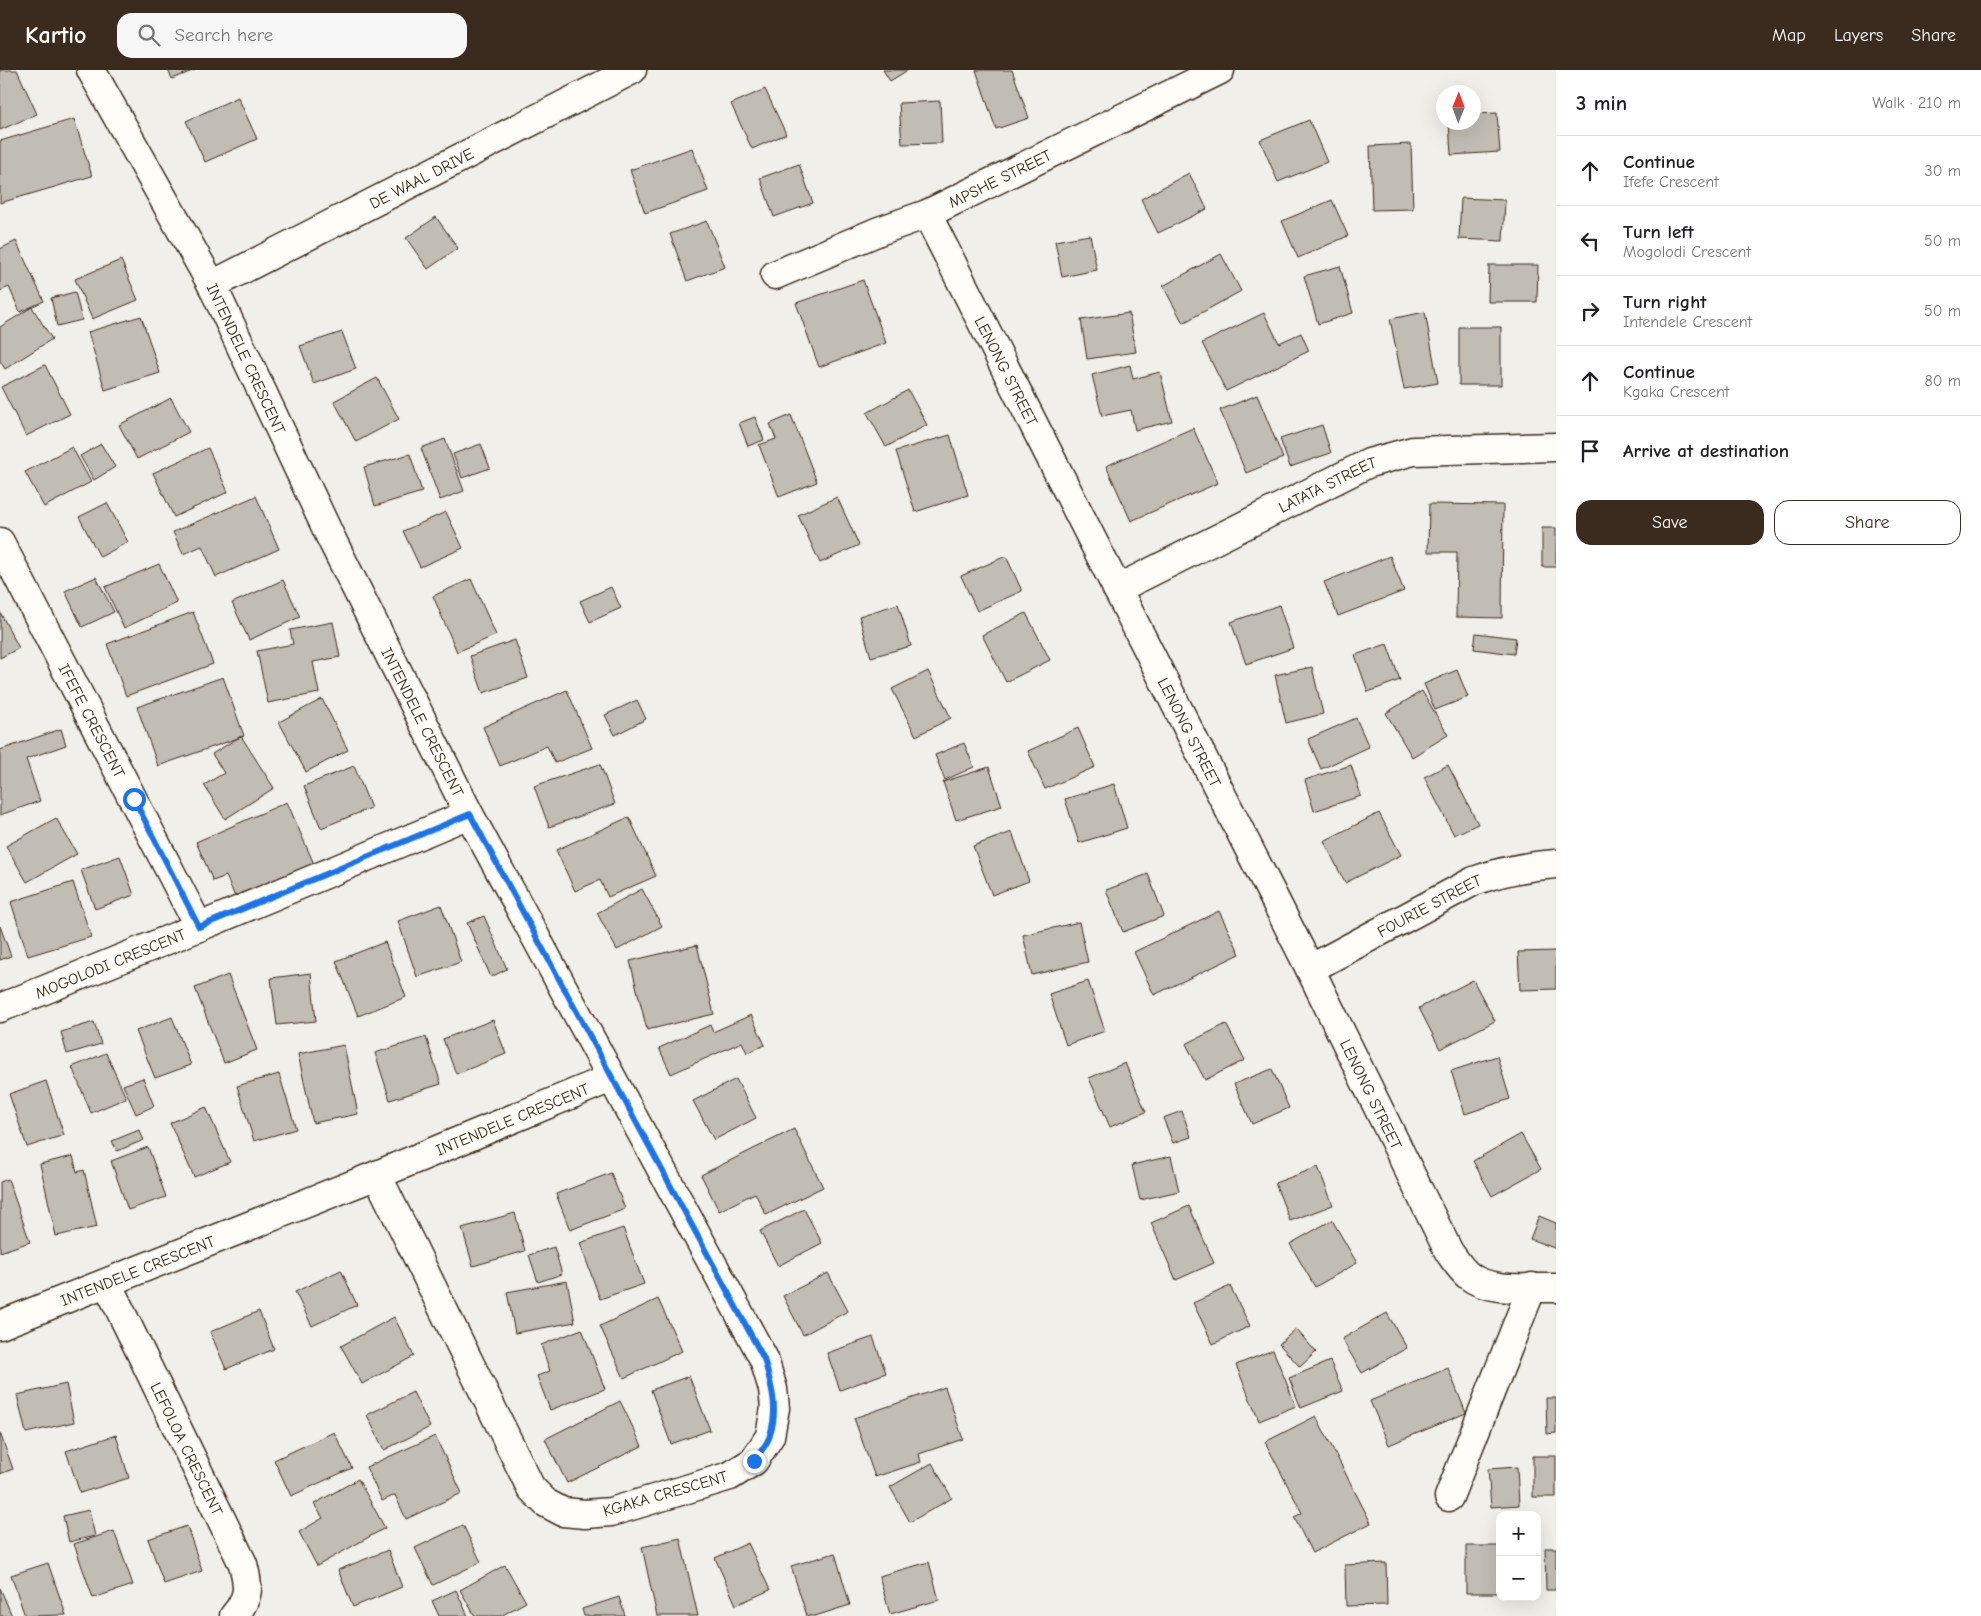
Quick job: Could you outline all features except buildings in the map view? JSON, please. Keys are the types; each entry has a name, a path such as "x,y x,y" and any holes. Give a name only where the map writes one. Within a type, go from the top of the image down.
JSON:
{"street":[{"name":"INTENDELE CRESCENT","path":"0,1325 377,1176 611,1078 470,814 330,536 212,285 91,70"},
{"name":"DE WAAL DRIVE","path":"212,285 632,70"},
{"name":"MPSHE STREET","path":"774,275 879,231 927,214 1220,70"},
{"name":"LENONG STREET","path":"927,214 1310,969 1449,1252 1469,1276 1483,1284 1494,1287 1544,1288"},
{"name":"LATATA STREET","path":"1117,589 1370,463 1413,451 1556,447"},
{"name":"IFEFE CRESCENT","path":"0,542 199,927"},
{"name":"MOGOLODI CRESCENT","path":"0,1008 470,814"},
{"name":"FOURIE STREET","path":"1310,969 1474,881 1499,872 1518,868 1556,864"},
{"name":"KGAKA CRESCENT","path":"377,1176 531,1488 546,1503 563,1512 586,1514 610,1512 730,1476 754,1461 770,1436 775,1408 764,1359 611,1078"},
{"name":"LEFOLOA CRESCENT","path":"107,1283 243,1564 248,1582 247,1593 243,1605 234,1616"},
{"path":"1449,1497 1544,1288"}],"route":[{"path":"134,799 199,927 470,814 764,1359 773,1389 775,1408 770,1436 754,1461"}]}
